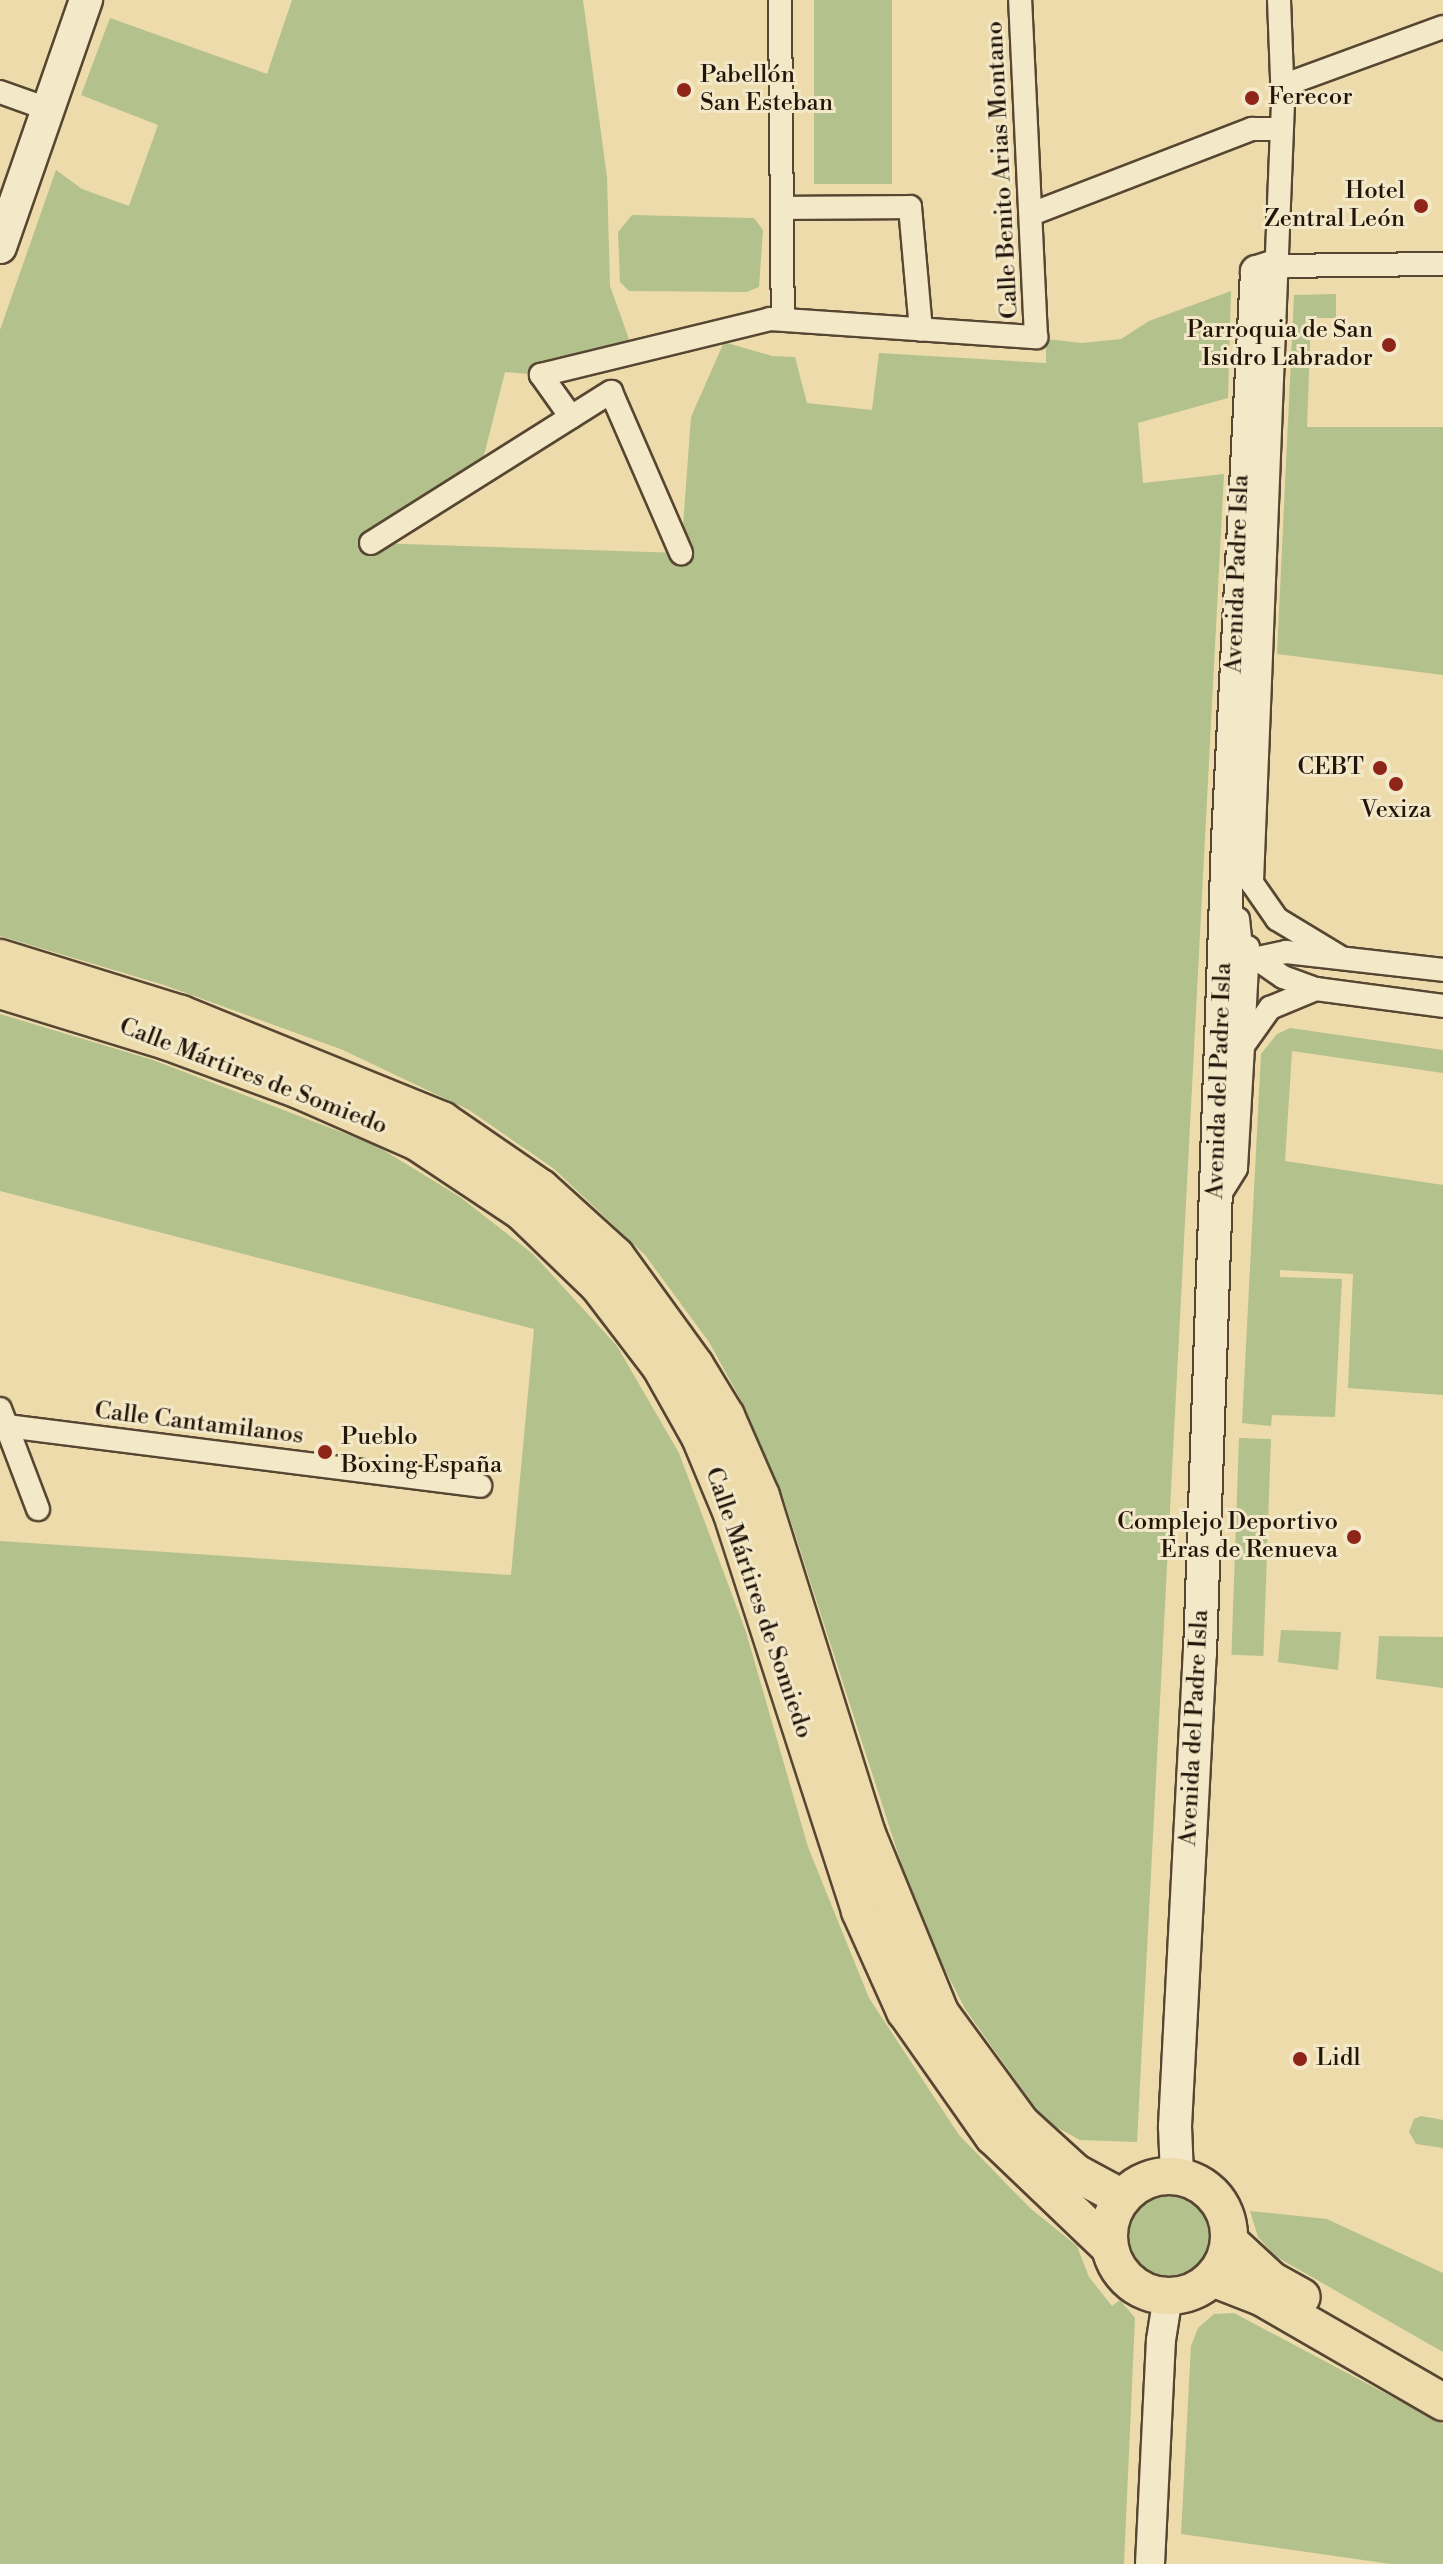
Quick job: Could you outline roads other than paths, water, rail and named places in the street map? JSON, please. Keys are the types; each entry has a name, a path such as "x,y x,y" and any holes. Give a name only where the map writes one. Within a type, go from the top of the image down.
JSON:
{"main road":[{"path":"0,247 86,0"},
{"name":"Avenida del Padre Isla","path":"1177,2176 1175,2126 1200,1653 1215,1203 1234,1044 1228,840 1257,272 1276,266"},
{"name":"Calle Mártires de Somiedo","path":"0,958 195,1019 442,1120 541,1188 616,1256 695,1365 726,1416 761,1496 867,1834 934,2001 987,2083 1021,2123 1076,2173 1121,2197"},
{"name":"Calle Mártires de Somiedo","path":"0,990 169,1042 299,1090 417,1142 510,1202 560,1243 598,1285 660,1366 700,1437 732,1514 860,1911 905,2011 993,2136 1109,2247"},
{"path":"1230,2242 1212,2278 1191,2292 1168,2296 1148,2293 1129,2280 1109,2247 1107,2228 1121,2197 1146,2180 1177,2176 1202,2187 1222,2205 1230,2242 1271,2280 1443,2376"},
{"path":"1212,2278 1261,2297 1443,2402"}],"street":[{"path":"780,0 783,319"},
{"name":"Calle Benito Arias Montano","path":"921,330 1036,337 1034,213 1020,0"},
{"path":"1279,0 1282,86 1276,266 1443,264"},
{"path":"1282,86 1443,27"},
{"path":"0,92 48,109"},
{"path":"1034,213 1252,129 1281,129"},
{"path":"571,417 541,375 783,319 921,330 910,207 782,208"},
{"name":"Avenida Padre Isla","path":"1234,1044 1236,969 1248,957 1255,889 1276,266"},
{"path":"371,543 611,392 681,553"},
{"path":"1228,840 1240,868 1237,938 1248,957 1316,989 1443,1006"},
{"path":"1255,889 1277,919 1338,956"},
{"path":"1248,957 1286,952 1443,970"},
{"path":"1234,1044 1270,1008 1316,989"},
{"path":"3,1417 38,1509"},
{"name":"Calle Cantamilanos","path":"3,1417 480,1486"},
{"path":"1150,2564 1161,2340 1168,2296"}],"place":[{"name":"Pabellón San Esteban","path":"684,90"},
{"name":"Ferecor","path":"1252,98"},
{"name":"Hotel Zentral León","path":"1421,206"},
{"name":"Parroquia de San Isidro Labrador","path":"1389,345"},
{"name":"CEBT","path":"1380,768"},
{"name":"Vexiza","path":"1396,784"},
{"name":"Pueblo Boxing España","path":"325,1452"},
{"name":"Complejo Deportivo Eras de Renueva","path":"1354,1537"},
{"name":"Lidl","path":"1300,2059"}]}
